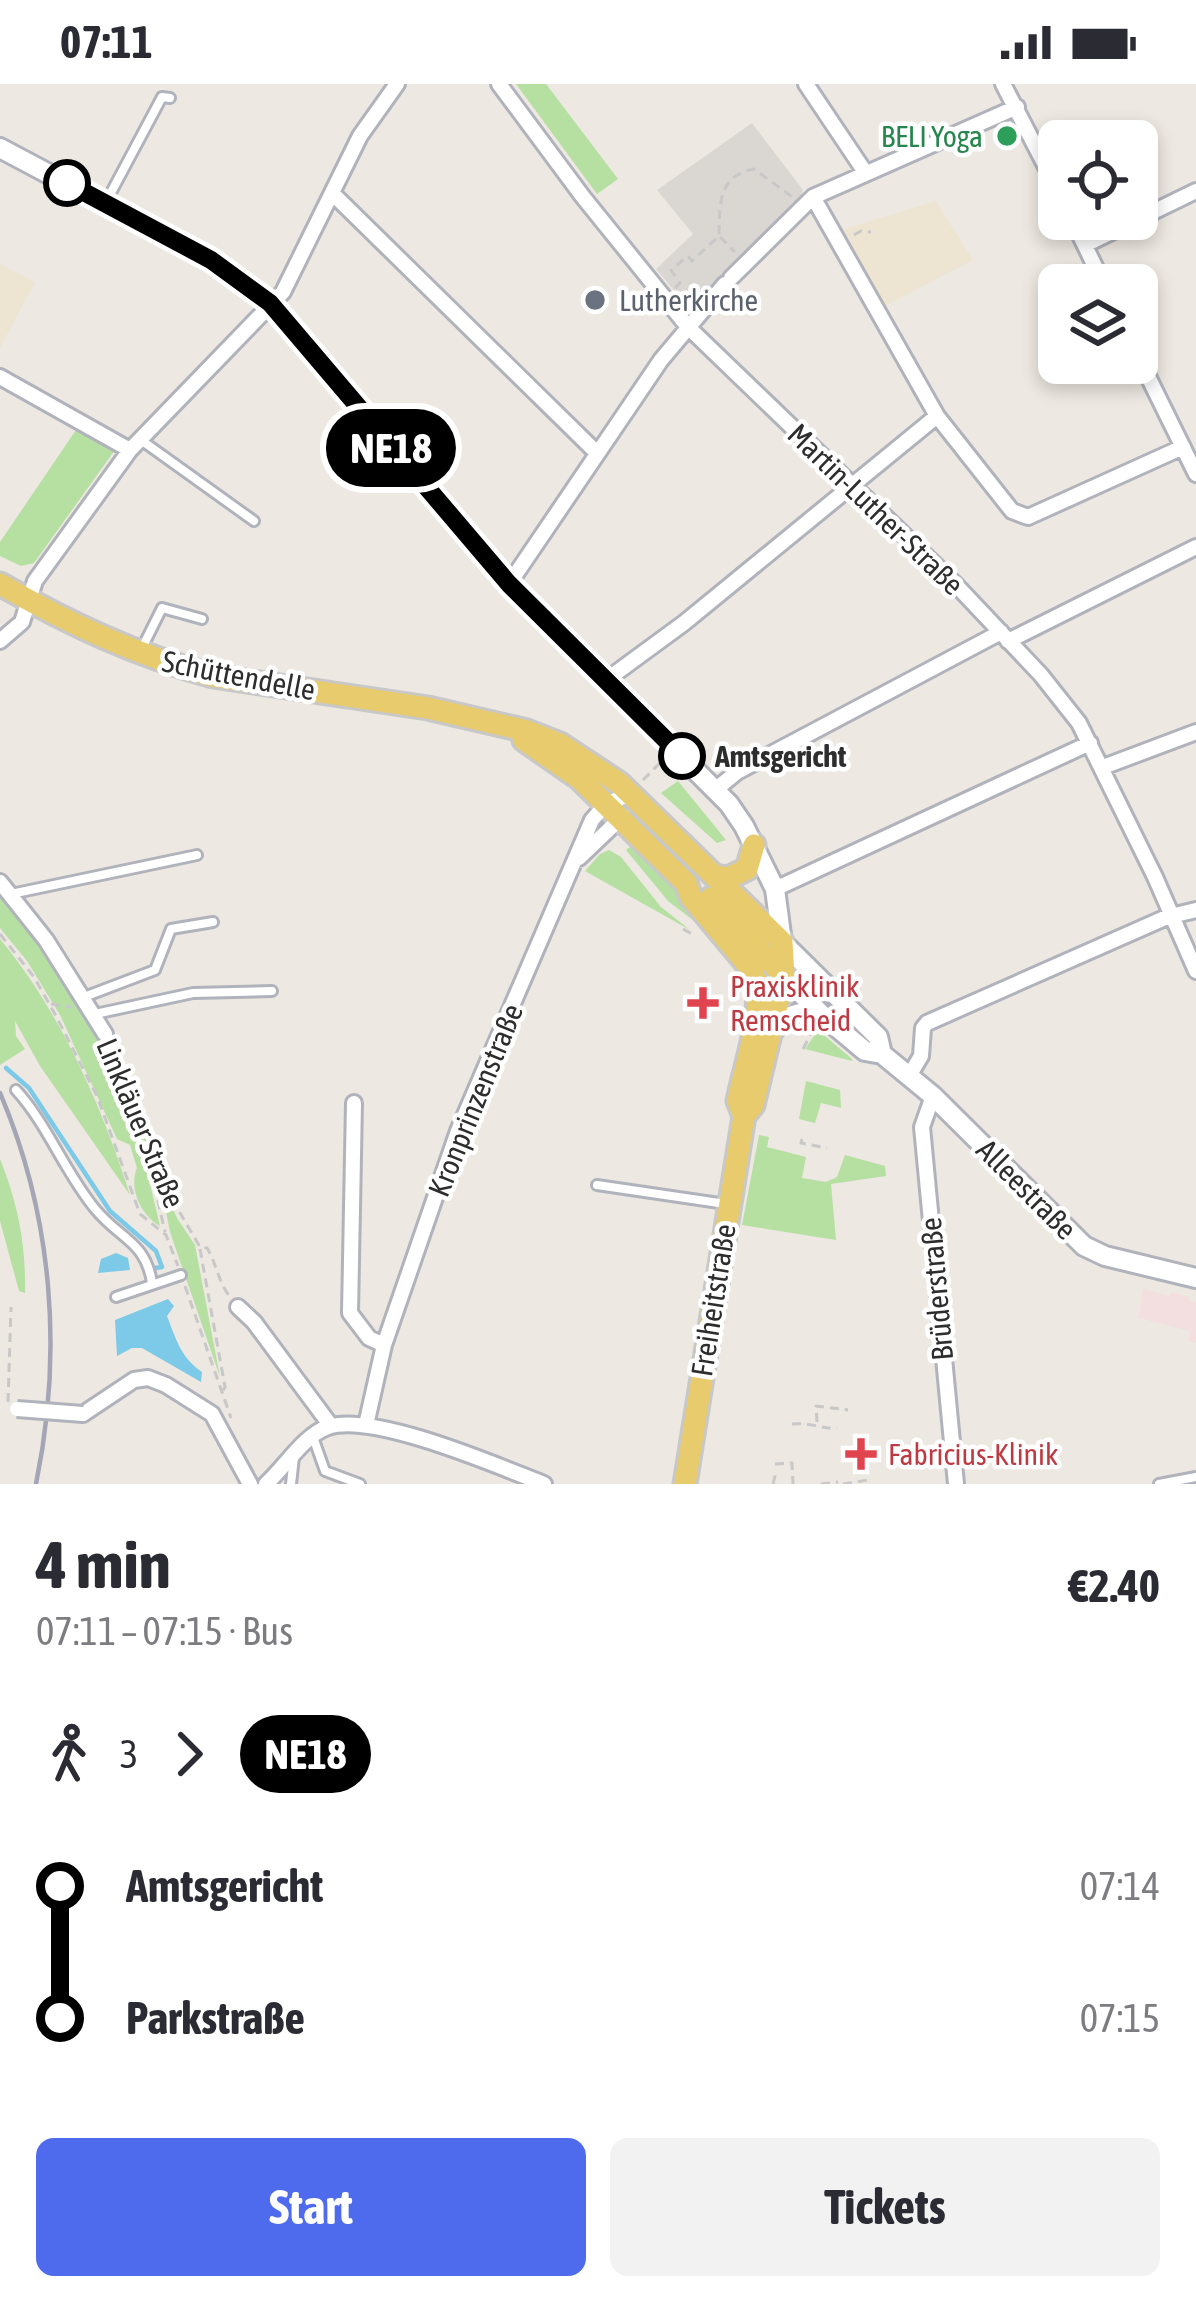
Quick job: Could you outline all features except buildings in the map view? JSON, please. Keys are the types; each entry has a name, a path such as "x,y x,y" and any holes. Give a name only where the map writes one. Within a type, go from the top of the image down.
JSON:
{"main road":[{"path":"0,148 211,260 270,303 509,584 735,812 776,890 764,952 784,976"},
{"name":"Schüttendelle","path":"0,584 66,622 213,676 428,708 560,744 637,787 714,876 764,952"},
{"name":"Schüttendelle","path":"492,723 552,757 686,883 691,897 764,952"},
{"path":"714,876 738,876 747,869 754,845"},
{"name":"Freiheitstraße","path":"744,1116 738,1101 764,952"},
{"name":"Alleestraße","path":"764,952 878,1037 882,1054"},
{"name":"Freiheitstraße","path":"685,1484 744,1116 753,1105 784,976"},
{"name":"Alleestraße","path":"784,976 865,1051 882,1054 933,1096 1084,1246 1105,1256 1196,1278"},
{"path":"769,1036 790,1015 820,1014"}],"street":[{"path":"0,641 22,622 35,580 135,445 283,292 360,136 397,84"},
{"name":"Martin-Luther-Straße","path":"499,84 688,327 1005,636 1054,691 1103,767 1196,971"},
{"path":"806,84 865,172"},
{"path":"1003,84 1038,150"},
{"path":"509,584 688,327 808,202 865,172 1017,107"},
{"path":"1085,244 1196,190"},
{"path":"332,193 598,453"},
{"path":"808,202 937,416 1012,512 1028,517 1184,447"},
{"path":"1083,240 1094,264"},
{"path":"0,376 135,445"},
{"path":"1152,384 1196,474"},
{"path":"605,681 937,416"},
{"path":"715,790 737,772 1005,636 1196,547"},
{"path":"1103,767 1196,731"},
{"path":"776,890 1090,743"},
{"name":"Kronprinzenstraße","path":"578,860 637,787"},
{"name":"Kronprinzenstraße","path":"366,1425 384,1345 458,1132 592,820 614,812"},
{"name":"Linkläuer Straße","path":"0,882 84,997 104,1034"},
{"path":"909,1076 921,1056 927,1023 1173,915 1196,910"},
{"name":"Brüderstraße","path":"933,1096 922,1126 956,1484"},
{"path":"355,1103 350,1313 369,1338 384,1345"},
{"path":"238,1307 331,1426"},
{"path":"12,1409 83,1414 134,1380 148,1378 212,1414 250,1484"},
{"path":"268,1483 313,1436 331,1426 366,1425 544,1484"}],"lane":[{"path":"105,203 163,97 170,98"},
{"path":"135,445 254,521"},
{"path":"140,653 162,608 202,619"},
{"path":"11,894 197,855"},
{"path":"84,997 155,970 171,929 213,922"},
{"path":"94,1014 193,993 272,991"},
{"path":"16,1090 87,1199 112,1228 145,1254 152,1283"},
{"path":"597,1184 728,1204"},
{"path":"116,1297 181,1275"},
{"path":"313,1436 325,1471 360,1484"},
{"path":"290,1484 295,1455"},
{"path":"1159,1484 1196,1477"}],"path":[{"path":"678,285 671,270 688,256 692,261 719,236 722,187 747,169 808,202"},
{"path":"838,247 861,231 871,232"},
{"path":"719,236 748,263"},
{"path":"637,787 662,761"},
{"path":"683,929 694,931"},
{"path":"0,934 50,1004 97,1096 140,1214 166,1235"},
{"path":"50,1004 69,1007 84,997"},
{"path":"803,1049 820,1014"},
{"name":"Linkläuer Straße","path":"104,1034 131,1087 178,1214 211,1255 219,1280 238,1307"},
{"path":"802,1139 801,1143 827,1148"},
{"path":"161,1174 153,1179 166,1235 235,1430"},
{"path":"200,1247 225,1387 222,1392"},
{"path":"11,1307 12,1409"},
{"path":"817,1422 816,1406 848,1410"},
{"path":"792,1424 817,1422 829,1430 837,1428"},
{"path":"776,1464 792,1463 793,1484"},
{"path":"773,1484 776,1472"},
{"path":"820,1484 869,1483"}],"shaded area":[{"path":"752,123 803,190 698,307 689,308 656,269 693,234 657,190"},
{"path":"936,201 973,260 885,306 842,230"},
{"path":"0,264 35,282 0,348"},
{"path":"1143,1289 1190,1297 1196,1303 1196,1343 1189,1341 1190,1331 1139,1318"}],"green space":[{"path":"516,84 546,84 618,179 597,194"},
{"path":"76,430 115,450 34,563 21,566 0,556 0,542"},
{"path":"678,781 726,840 717,843 661,793"},
{"path":"631,846 711,934 668,901 626,850"},
{"path":"609,850 621,857 661,907 690,930 585,871"},
{"path":"0,893 72,986 116,1063 156,1168 148,1176 160,1226 138,1201 137,1168 130,1145 117,1139 60,1015 0,928"},
{"path":"0,939 42,997 77,1061 130,1195 40,1066 15,1021 16,1036 25,1049 0,1065"},
{"path":"818,1030 852,1059 852,1061 805,1049"},
{"path":"806,1081 840,1090 841,1108 821,1103 815,1123 799,1119"},
{"path":"759,1135 769,1137 767,1147 806,1157 802,1178 826,1182 837,1177 845,1155 885,1166 886,1176 831,1184 836,1240 742,1225"},
{"path":"0,1159 20,1224 25,1293 19,1291 0,1221"},
{"path":"160,1181 195,1245 220,1377 170,1232"}],"water":[{"path":"116,1253 128,1258 130,1270 98,1273 101,1259"},
{"path":"168,1299 174,1306 167,1316 173,1332 184,1354 202,1372 201,1382 142,1348 117,1356 115,1320"}],"waterway":[{"path":"6,1068 29,1088 110,1211 156,1251 162,1267 155,1268"}],"railway":[{"path":"0,1093 32,1188 48,1286 49,1385 36,1484"}],"bus line":[{"name":"NE18","path":"67,183 211,260 270,303 509,584 682,756"}],"place":[{"name":"BELI Yoga","path":"1007,136"},
{"name":"Lutherkirche","path":"595,300"},
{"name":"Amtsgericht","path":"682,756"},
{"name":"Praxisklinik Remscheid","path":"703,1003"},
{"name":"Fabricius-Klinik","path":"861,1454"}]}
